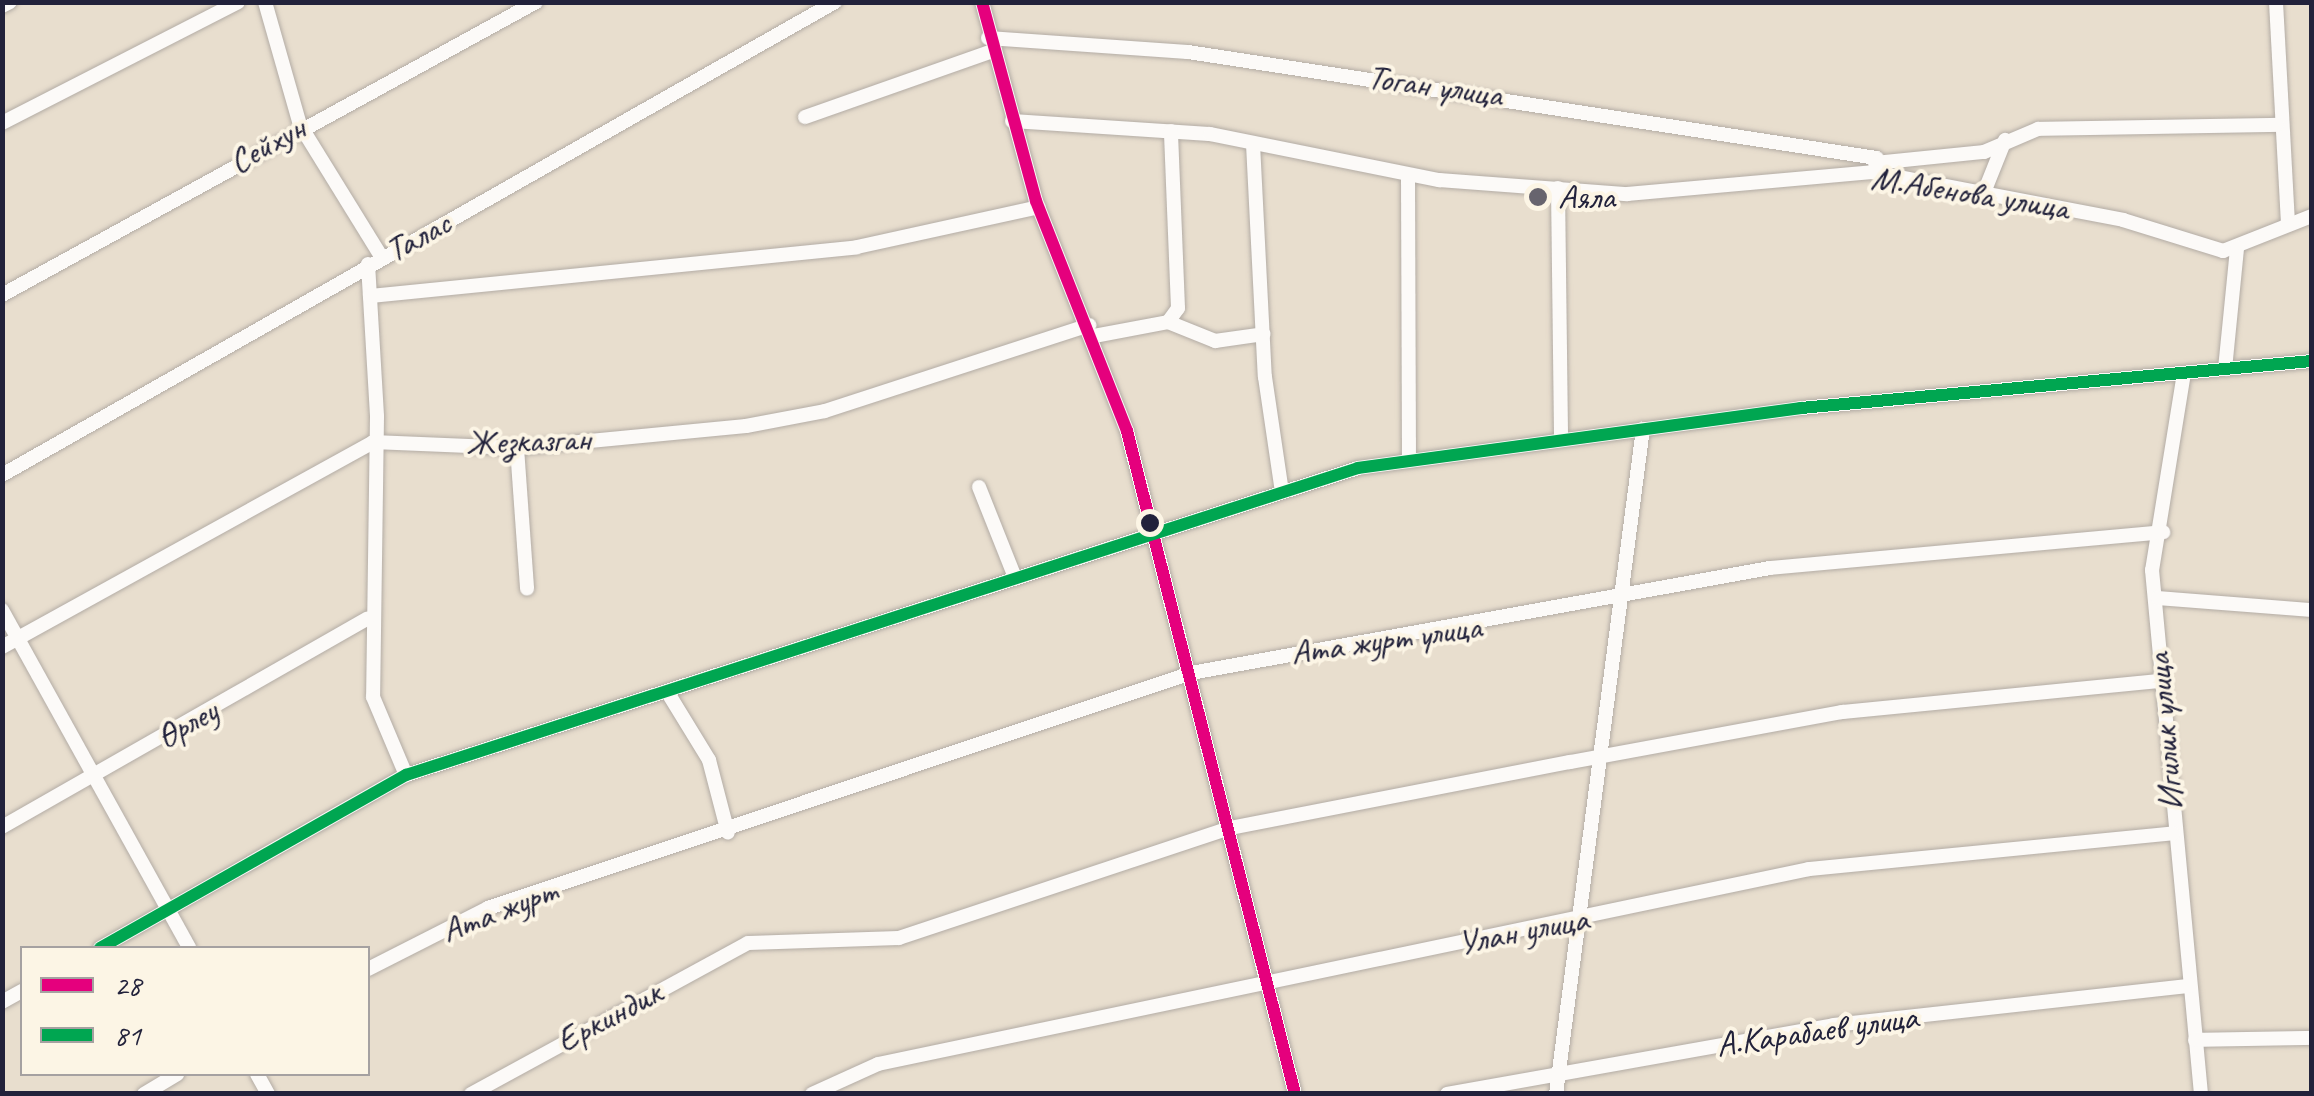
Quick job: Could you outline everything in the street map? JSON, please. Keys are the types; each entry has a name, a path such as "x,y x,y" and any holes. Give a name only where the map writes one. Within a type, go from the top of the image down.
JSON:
{"street":[{"path":"2,6 10,2"},
{"path":"2,123 238,2"},
{"path":"265,2 300,125 374,260 370,296 373,442 368,618 373,697 406,774"},
{"name":"Сейхун","path":"2,295 300,125 536,2"},
{"name":"Талас","path":"2,475 374,260 835,2"},
{"path":"982,2 989,45 1039,207 1092,330 1154,531 1295,1094"},
{"path":"2276,2 2277,125 2288,224"},
{"path":"805,118 989,45"},
{"name":"Тоган улица","path":"989,45 1188,52 1874,165 1984,152 2038,129 2277,125"},
{"name":"М.Абенова улица","path":"1012,121 1171,131 1408,175 1558,188 1698,194 1874,165 2237,248"},
{"path":"1171,131 1178,308 1168,322 1215,341 1264,334"},
{"path":"1985,190 2005,140"},
{"path":"1254,144 1264,334 1282,492"},
{"path":"1408,175 1409,458"},
{"path":"1558,188 1561,440"},
{"path":"370,296 857,247 1039,207"},
{"path":"2225,369 2237,248 2312,216"},
{"name":"Жезказган","path":"373,442 517,448 825,411 1092,330 1168,322"},
{"path":"104,946 406,774 668,693 1014,574 1282,492 1409,458 1644,428 2312,361"},
{"name":"Игилик улица","path":"2184,373 2163,532 2152,570 2158,598 2159,682 2173,833 2201,1094"},
{"path":"1556,1094 1574,922 1644,428"},
{"path":"2,647 373,442"},
{"path":"517,448 527,589"},
{"path":"979,487 1014,574"},
{"name":"Ата журт улица","path":"636,865 1191,673 1620,599 1770,568 2163,532"},
{"path":"2158,598 2312,610"},
{"path":"2,610 90,777 188,946"},
{"name":"Өрлеу","path":"2,826 368,618"},
{"path":"1230,828 1842,712 2159,682"},
{"path":"668,693 709,760 728,833"},
{"name":"Еркиндик","path":"471,1094 748,943 900,938 1230,828"},
{"name":"Улан улица","path":"812,1094 878,1064 1266,980 1574,922 1809,869 2173,833"},
{"name":"Ата журт","path":"370,967 488,908 636,865"},
{"name":"А.Карабаев улица","path":"1447,1094 1558,1070 1834,1026 2190,986"},
{"path":"2195,1040 2312,1038"},
{"path":"144,1094 174,1076"}],"transit line":[{"name":"28","path":"982,2 1036,201 1127,431 1295,1094"},
{"name":"81","path":"104,946 406,775 1358,468 1801,408 2312,361"}],"place":[{"name":"Аяла","path":"1538,197"}]}
